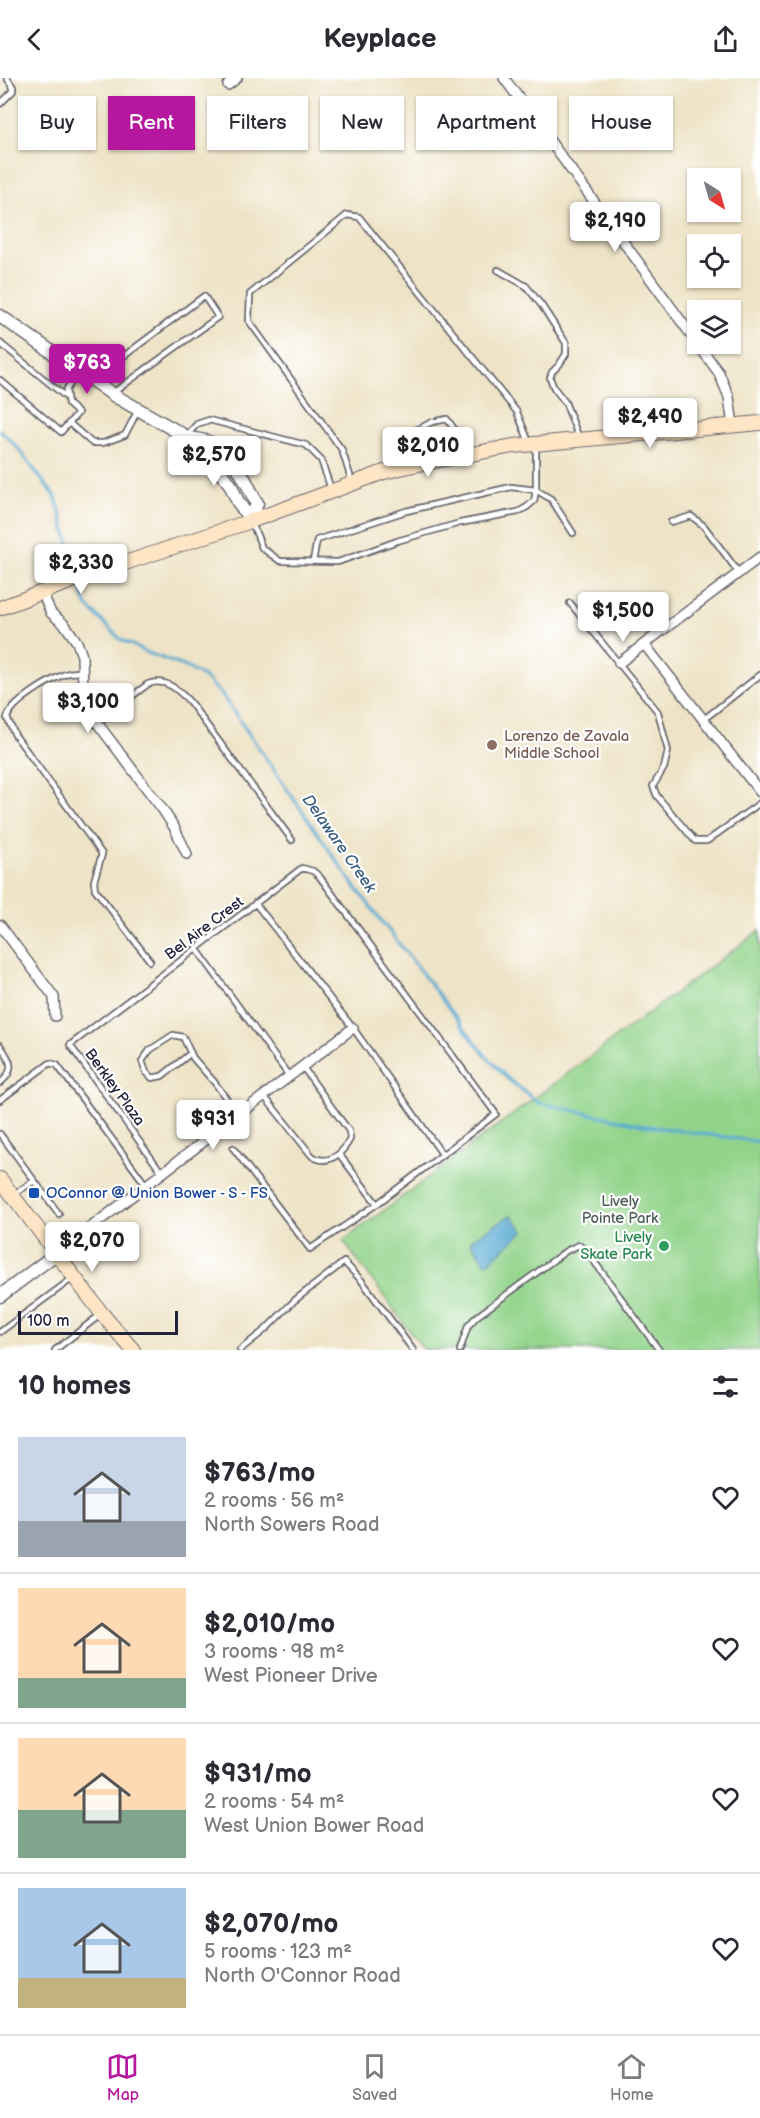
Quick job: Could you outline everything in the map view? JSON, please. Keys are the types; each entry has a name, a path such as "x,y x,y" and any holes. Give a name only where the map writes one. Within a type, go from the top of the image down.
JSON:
{"main road":[{"path":"0,608 100,571 251,521 352,483 409,466 533,444 760,423"},
{"path":"5,1190 134,1350"}],"street":[{"path":"228,85 237,78"},
{"path":"504,78 719,373 729,397 733,426"},
{"path":"0,316 111,394 190,438 230,484 238,502 251,521"},
{"path":"619,663 760,557"},
{"path":"46,590 51,613 77,642 82,656 86,702 92,716 163,810 187,854"},
{"path":"644,644 760,792"},
{"path":"0,925 54,997 55,1016"},
{"path":"0,1296 352,1028"}],"lane":[{"path":"0,104 13,91 7,78"},
{"path":"251,521 262,548 280,561 338,562 397,540 460,523 518,512 534,501 536,490 533,444 517,412 359,217 347,215 250,294 249,321 342,450 352,483"},
{"path":"498,270 526,286 566,343 566,354 550,378 554,388 566,402 580,441"},
{"path":"92,380 204,296 218,317 111,394"},
{"path":"0,343 66,397"},
{"path":"0,380 61,432 78,413 68,404 66,390 79,371"},
{"path":"69,423 92,443 103,443 125,435 138,410"},
{"path":"409,466 408,434 432,422 447,419 472,454"},
{"path":"190,438 197,424 209,420 306,445 321,460 332,491"},
{"path":"314,561 317,540 406,512 512,487 536,490 551,499 573,533"},
{"path":"671,522 691,516 698,521 740,573"},
{"path":"570,603 658,712 668,752 664,768 653,786 657,796 695,841 707,841 760,803"},
{"path":"82,672 69,673 56,678 14,707 7,718 15,735 102,854 94,889 150,961"},
{"path":"703,720 760,675"},
{"path":"98,723 148,684 158,681 176,688 189,701 292,840"},
{"path":"233,1148 310,1249 377,1204 496,1114 319,876 302,868 255,903"},
{"name":"Bel Aire Crest","path":"70,1045 255,903 352,1028 442,1154"},
{"path":"196,948 289,1076"},
{"path":"191,1053 162,1076 152,1078 146,1072 142,1061 150,1050 173,1035 183,1037 191,1053 238,1115"},
{"path":"0,1045 12,1066 0,1083"},
{"name":"Berkley Plaza","path":"70,1045 162,1173"},
{"path":"0,1100 50,1063 57,1065 146,1185"},
{"path":"264,1095 312,1156 318,1160 327,1160 339,1154 350,1139 349,1131 302,1066"},
{"path":"0,1134 59,1214"},
{"path":"339,1154 377,1204"},
{"path":"5,1190 34,1181"},
{"path":"460,1350 468,1326 476,1317 566,1251 579,1245 588,1253 659,1350"},
{"path":"240,1350 266,1329 295,1300 344,1262 413,1350"},
{"path":"0,1332 75,1277"},
{"path":"55,1350 102,1313"}],"green space":[{"name":"Lively Pointe Park","path":"760,930 760,1350 424,1350 343,1241"}],"water":[{"path":"511,1215 524,1231 485,1263 471,1242 472,1239"}],"waterway":[{"name":"Delaware Creek","path":"0,430 16,446 56,498 78,574"},
{"name":"Delaware Creek","path":"80,584 86,605 120,639 148,653 186,667 205,678 222,695 350,880 485,1055 508,1079 539,1103 648,1126 760,1142"}],"place":[{"name":"Lorenzo de Zavala Middle School","path":"492,745"},
{"name":"OConnor @ Union Bower - S - FS","path":"34,1193"},
{"name":"Lively Skate Park","path":"664,1246"}]}
